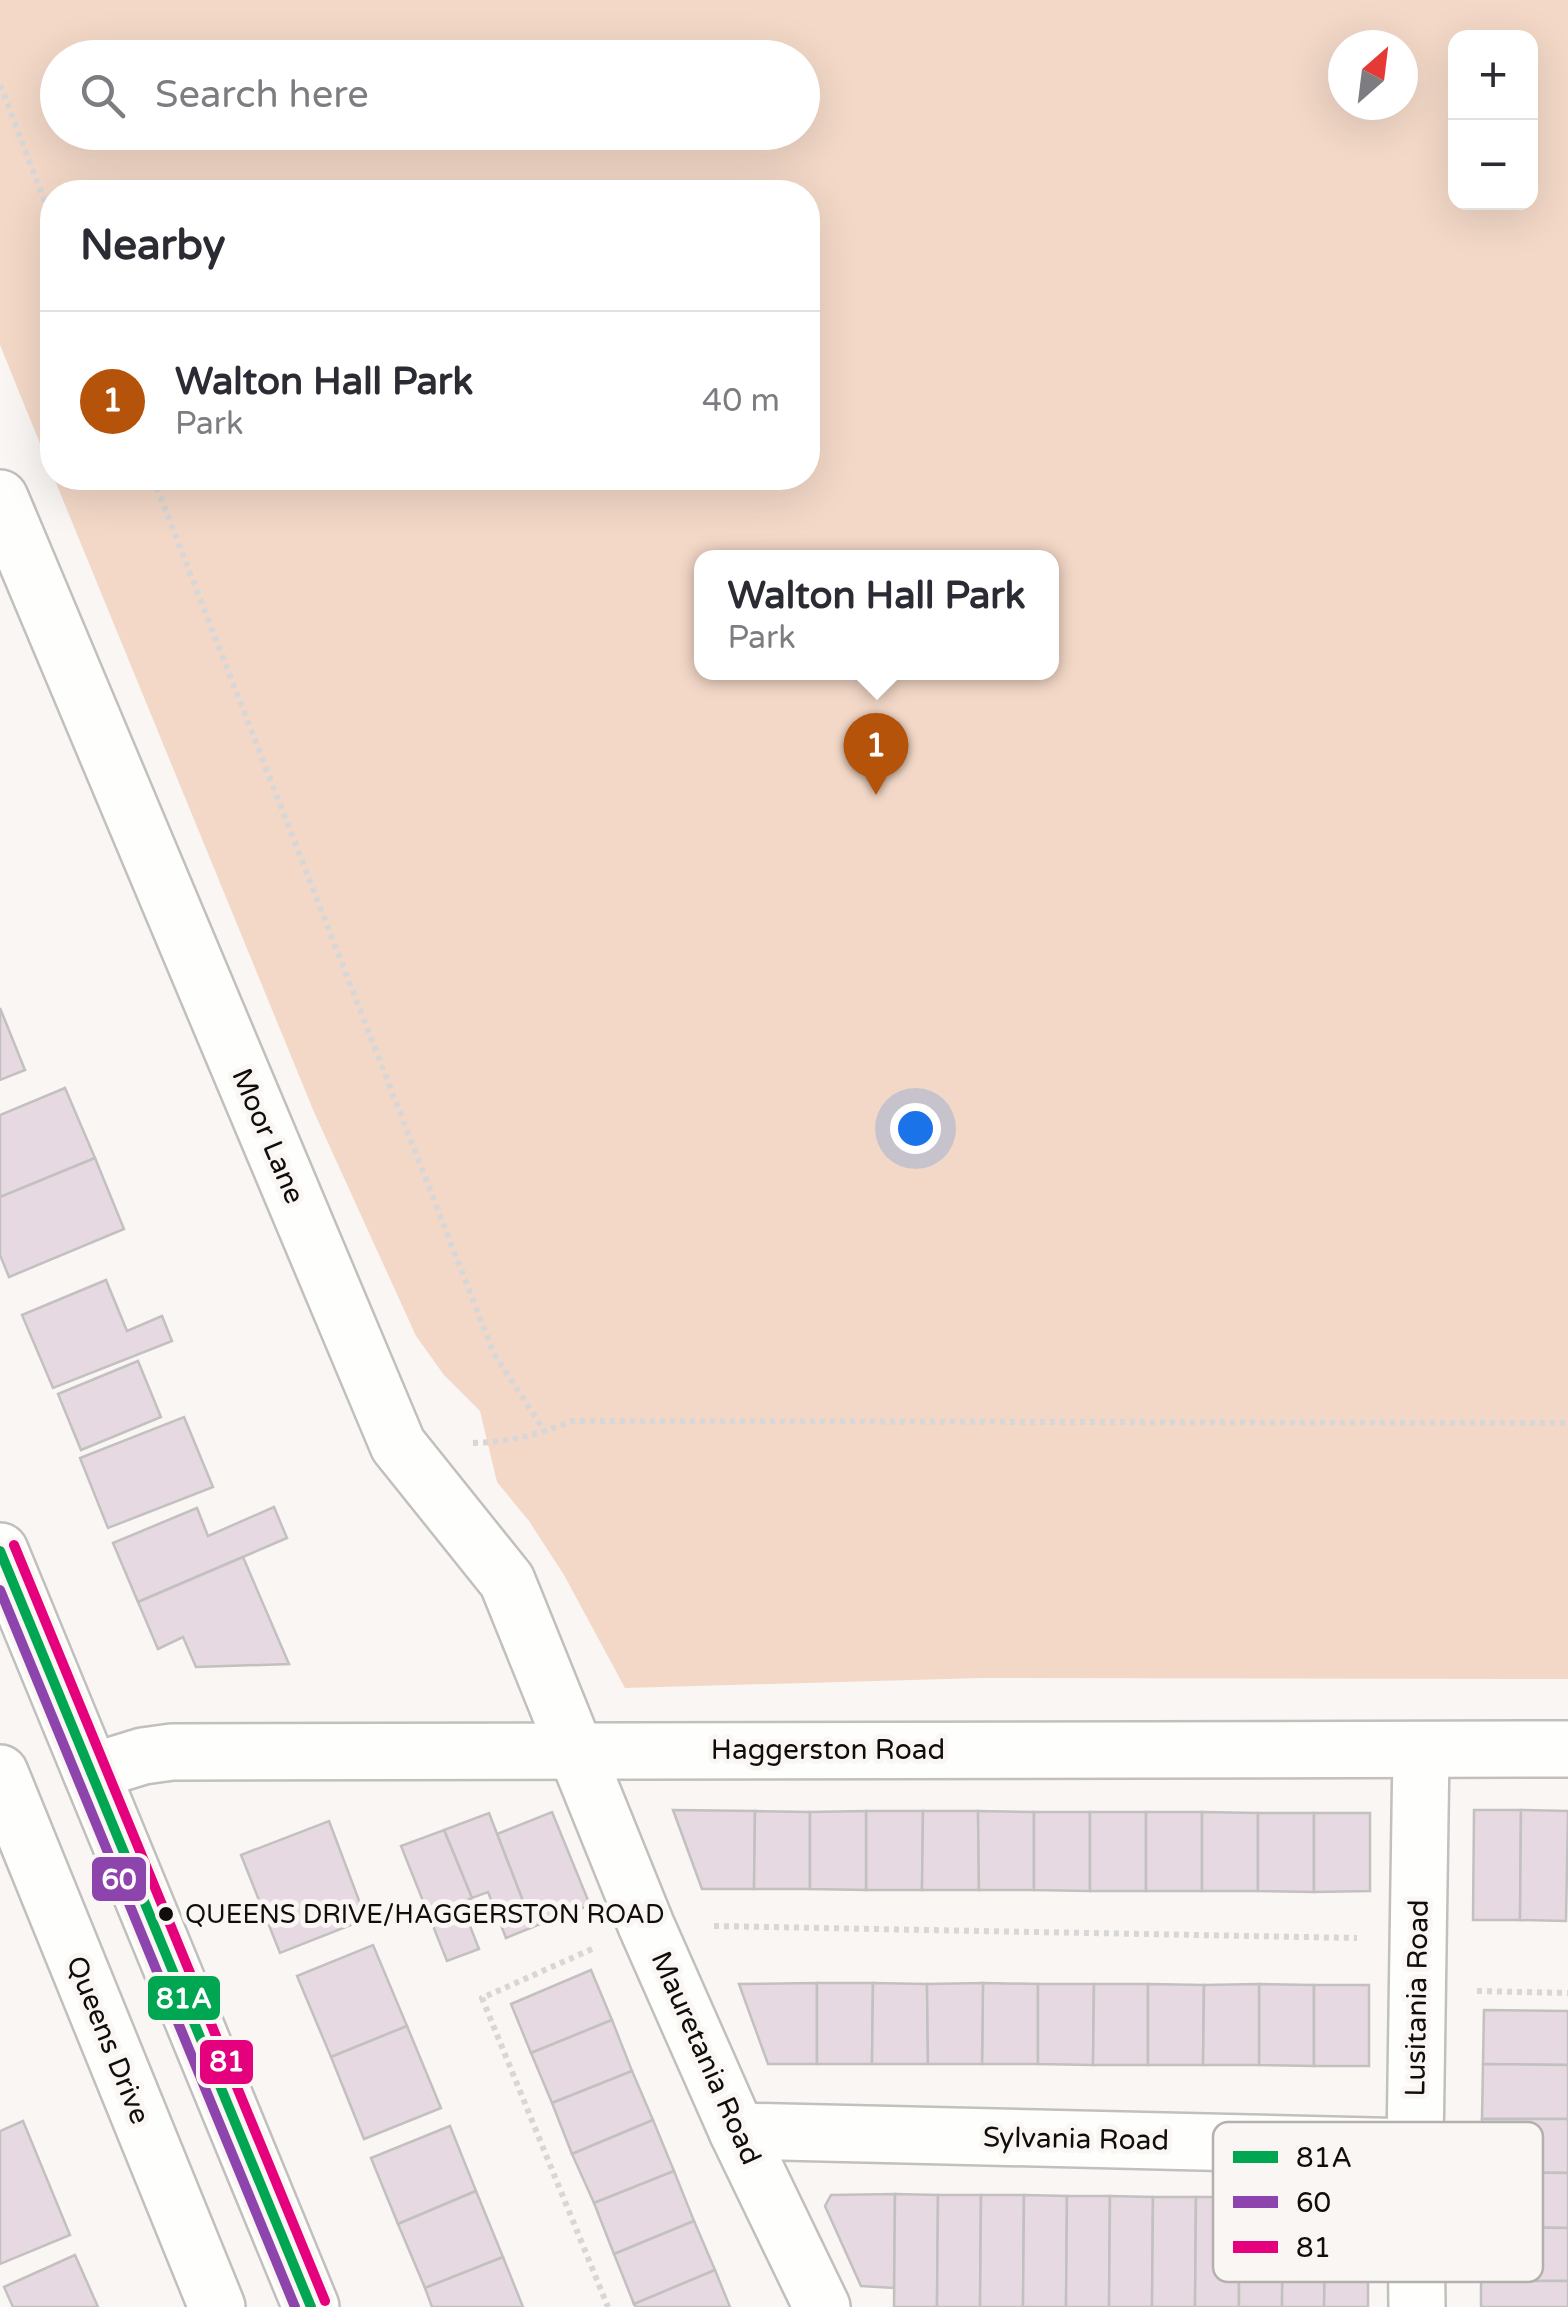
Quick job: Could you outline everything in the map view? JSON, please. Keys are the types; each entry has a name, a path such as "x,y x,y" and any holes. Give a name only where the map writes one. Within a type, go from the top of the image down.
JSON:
{"main road":[{"name":"Moor Lane","path":"0,498 398,1445 507,1581 574,1750"},
{"path":"0,1551 311,2307"},
{"name":"Haggerston Road","path":"91,1772 143,1756 172,1752 1568,1749"},
{"name":"Mauretania Road","path":"574,1750 737,2131 822,2307"},
{"name":"Lusitania Road","path":"1414,2122 1421,1750"},
{"name":"Queens Drive","path":"0,1773 217,2307"},
{"name":"Sylvania Road","path":"737,2131 1213,2142"},
{"name":"Lusitania Road","path":"1417,2282 1417,2307"}],"path":[{"path":"0,85 40,189"},
{"path":"158,490 494,1354 545,1432"},
{"path":"398,1445 495,1443 572,1422 1568,1423"},
{"path":"608,2307 482,1998 646,1925 1417,1964 1568,1992"}],"shaded area":[{"path":"0,0 1568,0 1568,1679 981,1678 625,1688 564,1575 529,1521 497,1482 480,1411 444,1375 416,1336 314,1112 59,490 820,490 820,180 40,180 40,443 0,345"}],"building":[{"path":"0,1008 25,1070 0,1080"},
{"path":"65,1088 95,1158 0,1197 0,1115"},
{"path":"95,1158 124,1229 9,1277 0,1255 0,1197"},
{"path":"106,1280 127,1331 162,1316 172,1341 53,1388 22,1315"},
{"path":"138,1361 161,1417 81,1450 58,1394"},
{"path":"184,1417 213,1487 108,1528 80,1458"},
{"path":"274,1507 287,1538 138,1602 113,1543 197,1508 208,1536"},
{"path":"243,1557 289,1664 196,1667 183,1637 158,1649 138,1602"},
{"path":"673,1810 755,1811 754,1889 702,1889"},
{"path":"1474,1810 1521,1810 1520,1920 1473,1920"},
{"path":"1521,1810 1568,1811 1566,1921 1520,1920"},
{"path":"755,1811 810,1812 810,1889 754,1889"},
{"path":"866,1811 923,1811 922,1890 866,1890"},
{"path":"866,1811 866,1890 810,1889 810,1812"},
{"path":"923,1811 978,1811 979,1890 922,1890"},
{"path":"978,1811 1034,1812 1034,1890 979,1890"},
{"path":"552,1812 590,1905 533,1927 497,1834"},
{"path":"1034,1812 1090,1812 1090,1891 1034,1890"},
{"path":"1090,1812 1146,1812 1146,1891 1090,1891"},
{"path":"1146,1812 1202,1812 1202,1891 1146,1891"},
{"path":"1202,1812 1258,1813 1258,1891 1202,1891"},
{"path":"489,1813 533,1927 506,1938 488,1892 472,1898 444,1830"},
{"path":"1258,1813 1314,1813 1314,1892 1258,1891"},
{"path":"1314,1813 1370,1813 1370,1891 1314,1892"},
{"path":"329,1821 366,1919 280,1953 241,1855"},
{"path":"444,1830 472,1898 461,1903 479,1949 447,1961 401,1846"},
{"path":"373,1945 407,2026 331,2057 297,1976"},
{"path":"591,1970 612,2020 531,2053 511,2004"},
{"path":"817,1983 817,2064 768,2064 739,1984"},
{"path":"817,1983 873,1983 872,2064 817,2064"},
{"path":"873,1983 927,1984 928,2064 872,2064"},
{"path":"983,1983 1038,1984 1038,2064 982,2064"},
{"path":"983,1983 982,2064 928,2064 927,1984"},
{"path":"1038,1984 1094,1984 1093,2065 1038,2064"},
{"path":"1094,1984 1148,1984 1148,2065 1093,2065"},
{"path":"1148,1984 1204,1985 1203,2065 1148,2065"},
{"path":"1259,1984 1314,1985 1314,2066 1259,2065"},
{"path":"1259,1984 1259,2065 1203,2065 1204,1985"},
{"path":"1314,1985 1369,1985 1369,2066 1314,2066"},
{"path":"1484,2010 1568,2011 1568,2065 1483,2064"},
{"path":"612,2020 632,2071 552,2103 531,2053"},
{"path":"407,2026 441,2108 364,2139 331,2057"},
{"path":"1483,2064 1568,2065 1568,2119 1482,2119"},
{"path":"632,2071 653,2120 572,2154 552,2103"},
{"path":"1568,2119 1568,2173 1543,2173 1543,2122 1482,2122"},
{"path":"653,2120 674,2171 594,2203 572,2154"},
{"path":"23,2121 70,2235 0,2264 0,2131"},
{"path":"450,2126 476,2191 398,2224 371,2158"},
{"path":"674,2171 694,2221 614,2254 594,2203"},
{"path":"1543,2173 1568,2173 1568,2228 1543,2228"},
{"path":"476,2191 503,2257 425,2288 398,2224"},
{"path":"895,2194 894,2288 861,2286 825,2206 831,2195"},
{"path":"895,2194 938,2195 937,2307 894,2307"},
{"path":"938,2195 981,2195 980,2307 937,2307"},
{"path":"981,2195 1024,2195 1023,2307 980,2307"},
{"path":"1024,2195 1067,2196 1066,2307 1023,2307"},
{"path":"1067,2196 1110,2196 1109,2307 1066,2307"},
{"path":"1110,2196 1153,2197 1152,2307 1109,2307"},
{"path":"1153,2197 1196,2197 1195,2307 1152,2307"},
{"path":"1196,2197 1213,2197 1213,2282 1239,2282 1239,2307 1195,2307"},
{"path":"694,2221 715,2270 634,2304 614,2254"},
{"path":"1543,2228 1568,2228 1568,2281 1543,2281"},
{"path":"75,2255 98,2307 13,2307 4,2287"},
{"path":"503,2257 523,2307 432,2307 425,2288"},
{"path":"715,2270 730,2307 634,2304"},
{"path":"1568,2281 1568,2307 1481,2307 1481,2282"},
{"path":"1239,2282 1282,2282 1282,2307 1239,2307"},
{"path":"1282,2282 1324,2282 1324,2307 1282,2307"},
{"path":"1324,2282 1368,2282 1368,2307 1324,2307"}],"transit line":[{"name":"81","path":"14,1545 325,2301"},
{"name":"81A","path":"0,1551 311,2307"},
{"name":"60","path":"0,1590 295,2307"}],"place":[{"name":"Walton Hall Park","path":"876,795"},
{"name":"QUEENS DRIVE/HAGGERSTON ROAD","path":"166,1914"}]}
